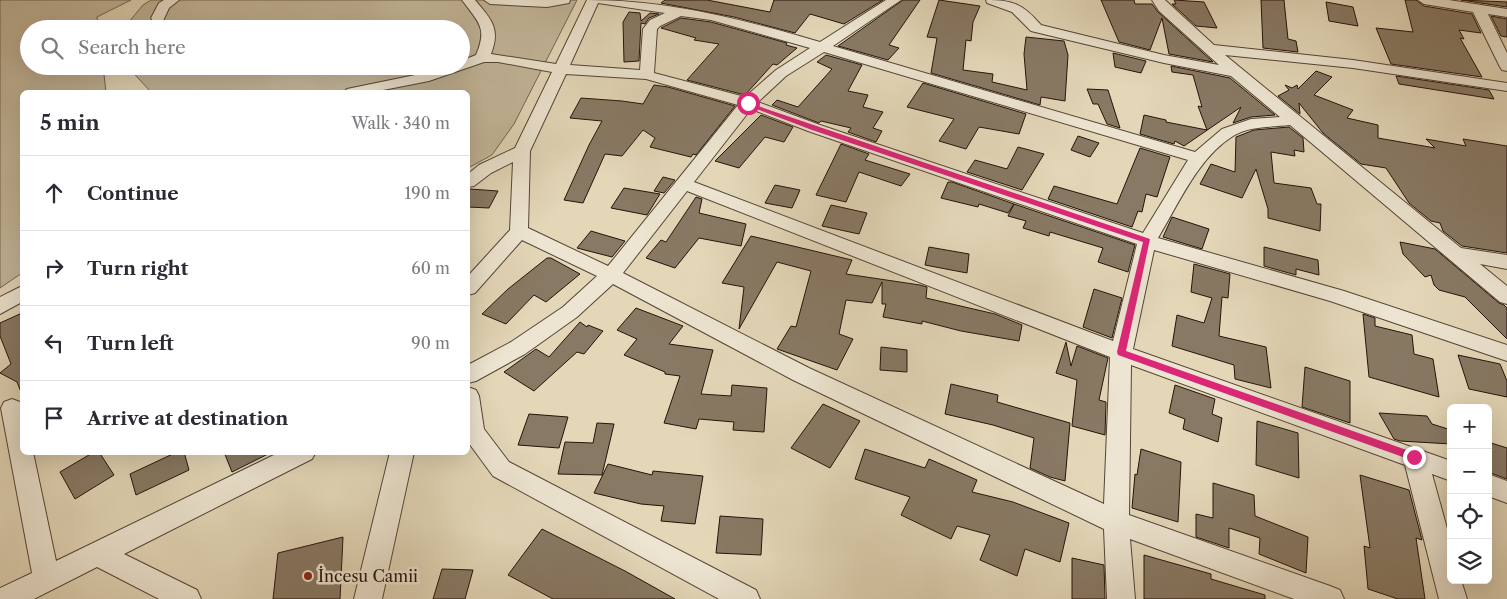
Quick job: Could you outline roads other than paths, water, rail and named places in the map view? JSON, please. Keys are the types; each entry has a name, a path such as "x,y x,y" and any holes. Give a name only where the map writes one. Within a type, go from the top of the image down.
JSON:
{"street":[{"path":"158,18 164,6 173,0"},
{"path":"468,0 485,0"},
{"path":"468,0 489,25 490,40 482,58"},
{"path":"490,0 547,3 564,0"},
{"path":"470,286 519,231 522,152 594,0"},
{"path":"600,0 680,12 751,26 1198,158"},
{"path":"647,75 650,29 655,23 680,12 693,0"},
{"path":"470,374 518,348 570,312 611,275 748,103 781,73 895,0"},
{"path":"992,0 1011,4 1028,18 1036,28 1164,59 1236,72"},
{"path":"1158,0 1164,8 1236,72 1507,297"},
{"path":"1424,0 1507,13"},
{"path":"1478,8 1507,67"},
{"path":"1210,48 1353,64 1507,87"},
{"path":"470,62 482,58 498,58 561,69 647,75 748,103 814,128 1147,241 1337,296 1507,353"},
{"path":"362,90 435,75"},
{"path":"1121,599 1116,522 1121,352 1147,241 1198,158 1228,132 1250,124 1294,120"},
{"path":"470,180 485,169 522,152"},
{"path":"684,184 1121,352 1447,469"},
{"path":"519,231 611,275 800,374 1116,522 1330,599"},
{"path":"1455,254 1507,262"},
{"path":"0,307 20,294"},
{"path":"12,409 20,449"},
{"path":"470,410 473,432 501,469 746,599"},
{"path":"21,455 46,579"},
{"path":"6,599 298,455"},
{"path":"368,599 401,455"},
{"path":"1414,457 1453,599"},
{"path":"1492,486 1507,492"},
{"path":"97,554 187,599"}],"place":[{"name":"İncesu Camii","path":"308,576"}]}
